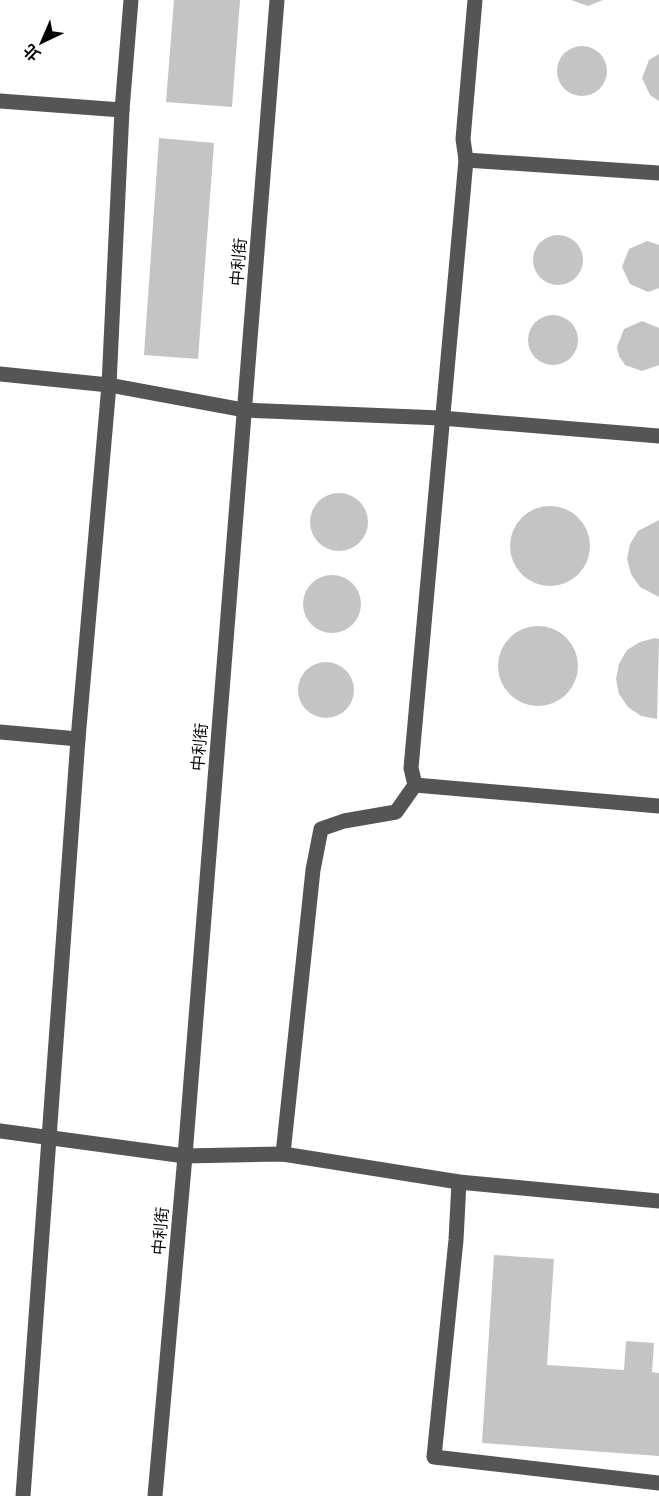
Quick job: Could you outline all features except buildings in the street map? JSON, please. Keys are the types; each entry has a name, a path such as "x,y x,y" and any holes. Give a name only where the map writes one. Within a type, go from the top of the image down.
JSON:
{"street":[{"path":"23,1496 78,739 109,386 122,110 131,0"},
{"name":"中利街","path":"155,1496 185,1156 277,0"},
{"path":"283,1154 313,870 321,829 344,821 396,812 415,785 411,768 466,160 463,139 475,0"},
{"path":"0,101 122,110"},
{"path":"466,160 659,173"},
{"path":"0,374 109,386 244,410 441,418 659,436"},
{"path":"0,732 78,739"},
{"path":"415,785 659,806"},
{"path":"0,1131 185,1156 283,1154 459,1182 659,1201"},
{"path":"459,1182 456,1240 434,1457 659,1483"}]}
